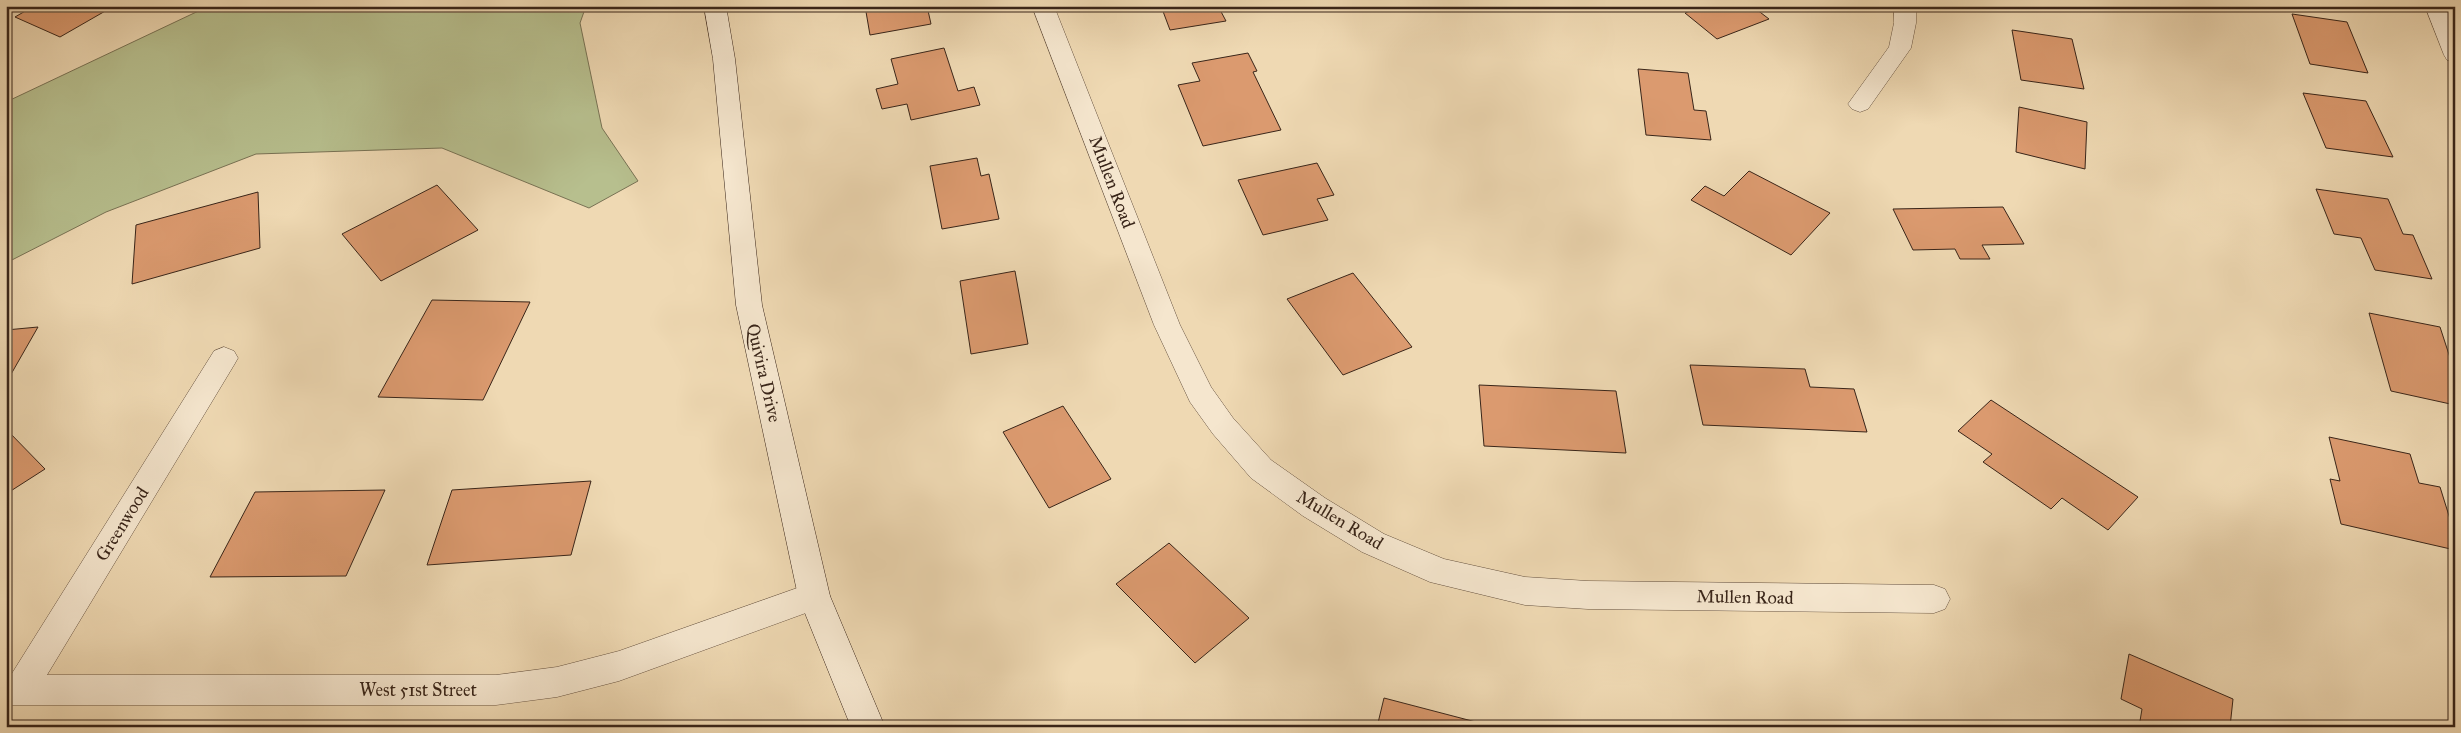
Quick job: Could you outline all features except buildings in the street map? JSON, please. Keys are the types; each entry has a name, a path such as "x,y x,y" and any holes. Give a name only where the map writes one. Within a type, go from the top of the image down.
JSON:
{"street":[{"name":"Quivira Drive","path":"715,6 724,59 749,306 814,596 868,727"},
{"name":"Mullen Road","path":"1043,6 1167,325 1200,394 1223,426 1261,469 1314,507 1373,542 1441,572 1525,591 1588,595 1934,599"},
{"path":"1860,104 1900,48 1905,23 1905,6"},
{"path":"2436,6 2455,55"},
{"name":"Greenwood","path":"13,690 224,358"},
{"name":"West 51st Street","path":"13,690 496,690 557,682 619,666 814,596"}],"green space":[{"path":"209,6 586,6 580,23 602,128 638,181 589,208 442,148 256,154 106,212 6,263 6,102"}]}
